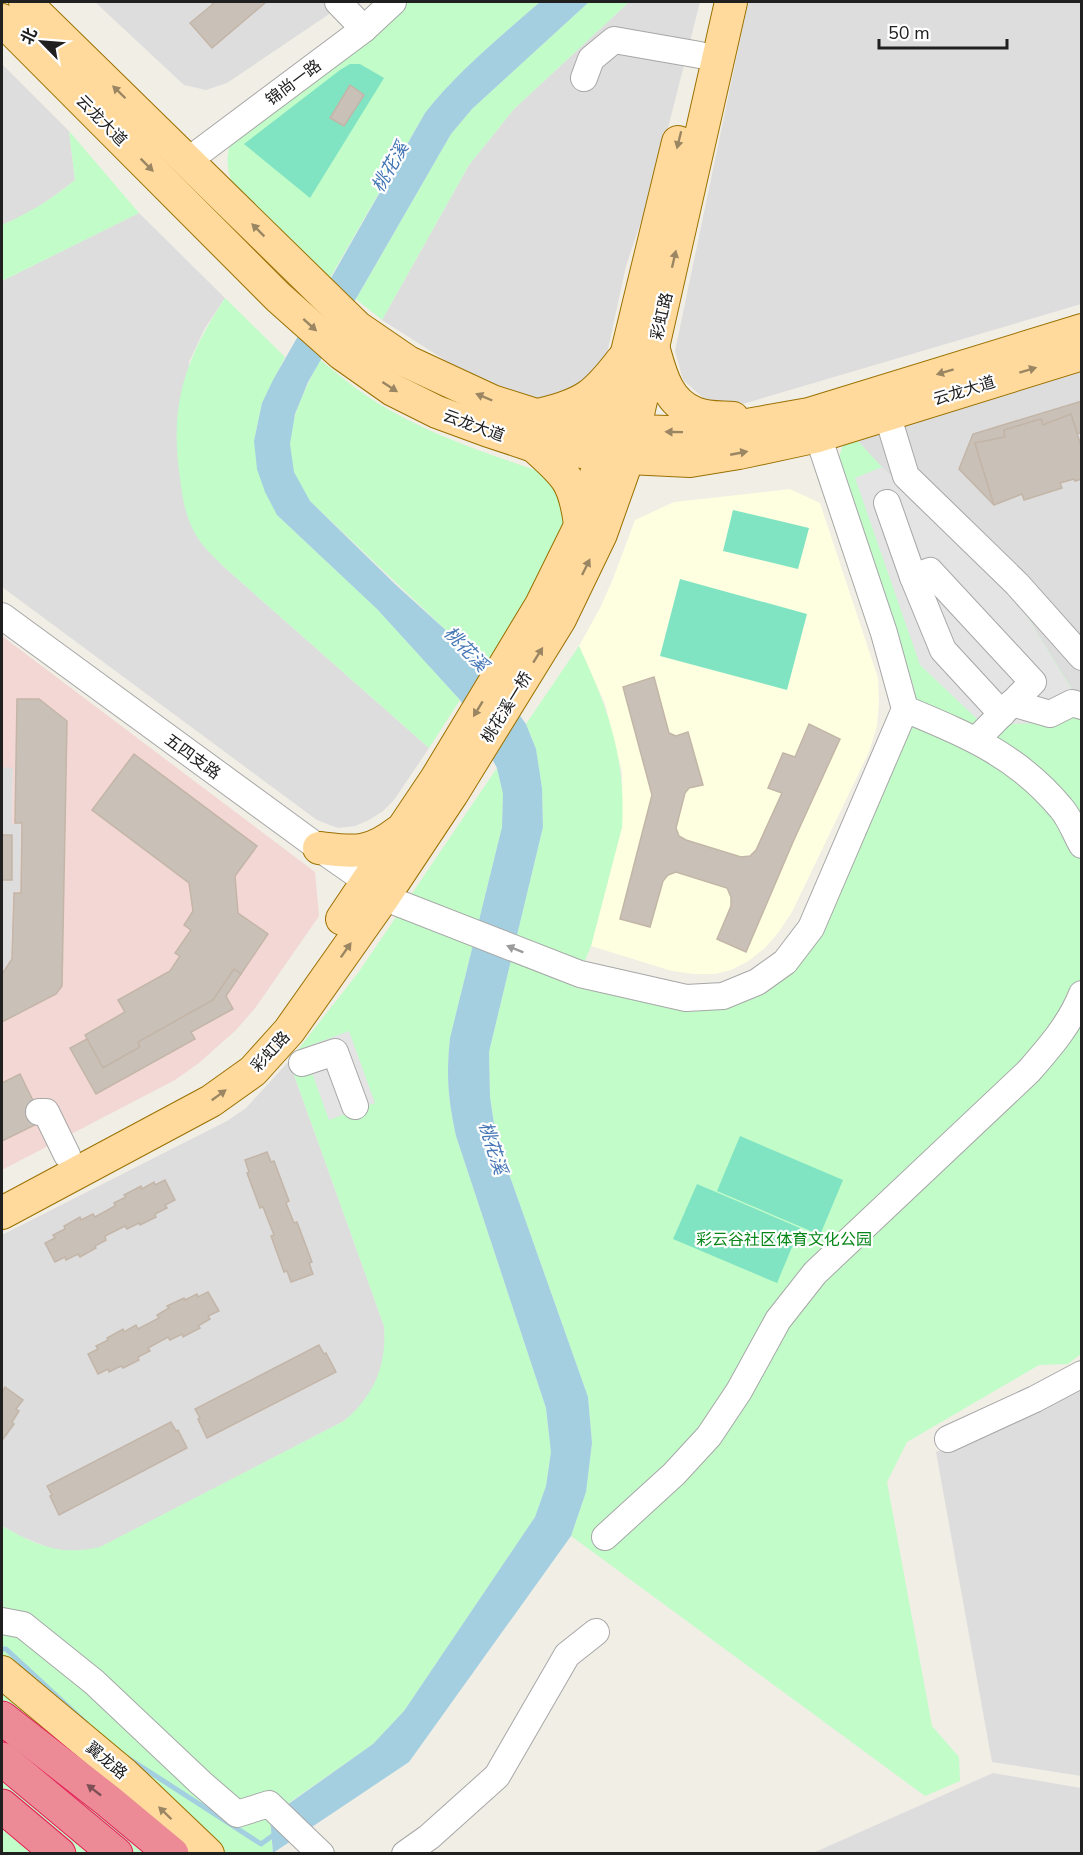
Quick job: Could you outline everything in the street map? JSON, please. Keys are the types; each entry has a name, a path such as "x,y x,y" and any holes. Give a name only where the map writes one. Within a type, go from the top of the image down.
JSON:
{"highway":[{"path":"2,1718 172,1854"},
{"path":"2,1759 116,1854"},
{"path":"45,1793 132,1854"},
{"path":"2,1806 59,1854"},
{"path":"2,1827 33,1854"}],"main road":[{"name":"云龙大道","path":"25,2 189,160 357,327 408,362 492,401 535,430"},
{"name":"彩虹路","path":"639,353 712,2"},
{"name":"彩虹路","path":"551,612 591,530 618,443 639,353 731,2"},
{"name":"云龙大道","path":"2,20 278,297 342,354 393,390 429,408 486,430 535,430 618,443 690,461 818,436 1082,354"},
{"name":"云龙大道","path":"618,443 702,433 809,414 1082,330"},
{"path":"690,461 657,471 639,482 591,530 570,483 535,430 566,408 586,399 639,353 678,403 696,414 769,422"},
{"name":"桃花溪一桥","path":"444,786 551,612"},
{"name":"彩虹路","path":"2,1190 195,1088 241,1053 384,893 403,828 444,786"},
{"name":"彩虹路","path":"2,1213 211,1101 253,1071 289,1030 384,893 444,786"},
{"path":"319,849 354,852 369,850 384,843 403,828"},
{"name":"翼龙路","path":"2,1672 124,1774 207,1854"}],"street":[{"path":"338,2 364,29"},
{"name":"锦尚一路","path":"189,160 364,29 393,2"},
{"path":"584,78 591,58 614,40 700,55"},
{"path":"887,414 906,476 1017,584 1082,657"},
{"path":"818,436 884,633 905,709 977,739 1026,772 1063,809 1082,845"},
{"path":"887,503 913,577 943,650 1007,709 1050,714 1072,703 1082,706"},
{"path":"913,577 930,571 1033,682 977,739"},
{"name":"五四支路","path":"2,616 319,849 384,893 570,971 686,998 723,996 757,982 785,962 811,928 905,709"},
{"path":"605,1537 674,1474 708,1436 739,1392 778,1320 815,1273 1029,1071 1055,1042 1082,994"},
{"path":"289,1030 304,1069 335,1052 355,1106"},
{"path":"39,1112 46,1112 68,1155"},
{"path":"948,1439 1035,1399 1082,1374"},
{"path":"2,1621 23,1625 94,1682 237,1814 268,1803 321,1854"},
{"path":"405,1854 429,1837 497,1776 567,1655 596,1632"}],"shaded area":[{"path":"95,2 347,2 227,83 206,90 184,85"},
{"path":"629,2 700,2 654,183 626,266 603,372 591,387 540,400 499,387 462,371 382,320 469,165 514,109"},
{"path":"748,2 1081,2 1081,304 736,406 707,401 683,380 675,351"},
{"path":"2,64 69,131 75,180 26,215 2,225"},
{"path":"139,213 225,298 205,328 189,362 223,566 429,748 394,800 383,811 355,826 338,828 317,820 2,587 2,281"},
{"path":"1081,367 1081,697 1075,695 857,440"},
{"path":"882,467 1012,592 1075,695 1051,723 1007,724 994,735 920,665 855,478"},
{"path":"790,489 820,503 878,678 877,726 869,752 792,912 765,948 747,962 731,970 715,974 693,974 672,971 591,946 622,827 622,772 605,704 579,646 613,579 635,520 674,502"},
{"path":"2,636 315,872 319,916 256,1007 236,1030 199,1063 175,1080 2,1170 2,972 11,959 13,892 20,891 21,824 12,824 13,768 2,767"},
{"path":"2,767 13,767 12,824 21,824 20,892 13,892 11,959 2,972"},
{"path":"349,1031 375,1103 329,1120 303,1048"},
{"path":"289,1061 384,1326 383,1361 378,1378 369,1394 358,1409 344,1421 101,1547 84,1551 52,1549 2,1526 2,1235 227,1121 246,1108"},
{"path":"1081,1388 1081,1776 992,1762 936,1452"},
{"path":"993,1773 1081,1788 1081,1853 813,1853"}],"green space":[{"path":"404,2 540,2 465,69 425,113 330,278 232,183 228,164 230,145"},
{"path":"589,2 629,2 514,109 469,165 382,320 356,299 451,134 472,109"},
{"path":"350,64 360,64 384,78 310,198 244,144"},
{"path":"69,131 139,213 2,281 2,225 40,205 75,180"},
{"path":"225,298 285,357 262,403 254,441 277,515 377,609 460,700 429,748 223,566 201,543 193,529 185,508 177,452 179,405 190,363 211,320"},
{"path":"320,360 364,394 408,420 456,441 553,476 571,517 489,671 310,501 294,472 290,443 292,428 301,400"},
{"name":"彩云谷社区体育文化公园","path":"857,440 1012,592 1075,694 1081,697 1081,1354 1068,1364 1039,1365 907,1442 887,1482 932,1726 959,1757 960,1781 925,1796 571,1536 586,1492 592,1443 588,1397 496,1137 490,1097 489,1052 543,827 542,788 536,749 526,724 579,646 599,691 618,755 622,827 591,946 574,987 688,1012 729,1008 766,990 908,733 915,691 837,463 843,445"},
{"path":"733,510 809,528 798,569 723,551"},
{"path":"680,579 807,614 787,690 660,656"},
{"path":"497,768 503,794 502,827 450,1038 448,1087 456,1136 546,1408 551,1452 546,1486 535,1517 404,1711 373,1744 270,1816 273,1854 2,1853 2,1526 38,1544 61,1550 86,1550 100,1547 344,1421 371,1390 381,1367 384,1326 289,1061 358,973"},
{"path":"740,1136 843,1180 820,1235 717,1191"},
{"path":"697,1184 800,1228 777,1283 673,1239"}],"water":[{"name":"桃花溪","path":"540,2 589,2 472,109 451,134 308,382 295,414 290,444 294,472 310,501 396,585 482,663 526,724 536,749 542,788 543,827 489,1052 490,1097 496,1137 588,1397 592,1443 586,1492 571,1536 409,1762 273,1853 270,1817 373,1744 404,1711 535,1517 546,1486 551,1452 546,1408 456,1136 448,1087 450,1038 502,827 503,794 497,768 460,700 377,609 277,515 265,492 257,469 254,441 262,403 273,380 425,113 465,69"}],"building":[{"path":"211,2 266,2 212,48 190,23 213,4"},
{"path":"350,85 364,95 344,126 330,118"},
{"path":"1082,401 1082,432 1077,434 1071,414 1043,425 1041,419 1004,430 1005,437 975,443 994,505 959,469 973,434"},
{"path":"1071,414 1082,449 1082,479 1060,483 1062,488 1024,500 1022,494 994,505 975,443 1005,437 1004,430 1041,419 1043,425"},
{"path":"654,677 669,733 676,736 688,732 703,785 689,788 685,793 676,828 679,836 686,840 741,857 750,856 756,850 782,793 768,788 783,753 795,757 809,724 840,739 746,952 717,939 731,906 731,897 727,888 676,872 668,875 663,881 650,927 620,919 652,795 623,687"},
{"path":"17,699 39,699 67,721 62,986 56,994 2,1022 2,974 12,959 14,893 21,893 22,823 15,823"},
{"path":"134,754 257,846 235,876 238,913 268,934 241,974 234,969 213,1000 138,1042 140,1047 103,1068 85,1035 125,1012 118,1000 170,971 180,956 175,953 191,930 184,925 193,911 189,883 92,810"},
{"path":"2,835 12,835 12,880 2,880"},
{"path":"234,969 241,974 226,996 233,1009 191,1032 195,1039 96,1094 70,1048 87,1039 103,1068 140,1047 138,1042 213,1000"},
{"path":"20,1074 43,1121 2,1141 2,1083"},
{"path":"267,1152 271,1162 274,1161 289,1201 286,1203 294,1223 297,1222 312,1262 309,1263 313,1274 291,1282 287,1271 284,1272 271,1236 274,1235 263,1207 260,1208 247,1173 249,1172 245,1160"},
{"path":"165,1180 175,1200 165,1205 167,1208 155,1214 156,1217 127,1229 125,1226 105,1236 106,1240 80,1257 78,1254 55,1262 45,1243 55,1238 53,1235 65,1229 64,1226 80,1217 81,1220 93,1214 95,1217 115,1206 114,1203 126,1197 124,1195 141,1186 142,1189 154,1182 155,1185"},
{"path":"208,1292 219,1311 208,1316 210,1319 198,1326 200,1328 183,1337 182,1334 170,1340 168,1337 148,1348 150,1351 138,1357 139,1360 123,1368 121,1366 109,1372 108,1369 98,1374 88,1354 98,1349 96,1346 123,1329 124,1332 136,1325 138,1329 159,1318 157,1315 169,1308 167,1306 184,1298 185,1300 197,1294 198,1297"},
{"path":"319,1345 336,1372 207,1438 195,1409"},
{"path":"5,1387 23,1400 16,1409 19,1411 12,1422 14,1424 3,1439 2,1393"},
{"path":"171,1422 187,1448 59,1515 47,1486"}],"waterway":[{"path":"2,1649 6,1649 86,1723"},
{"path":"128,1758 261,1844 275,1834"}]}
